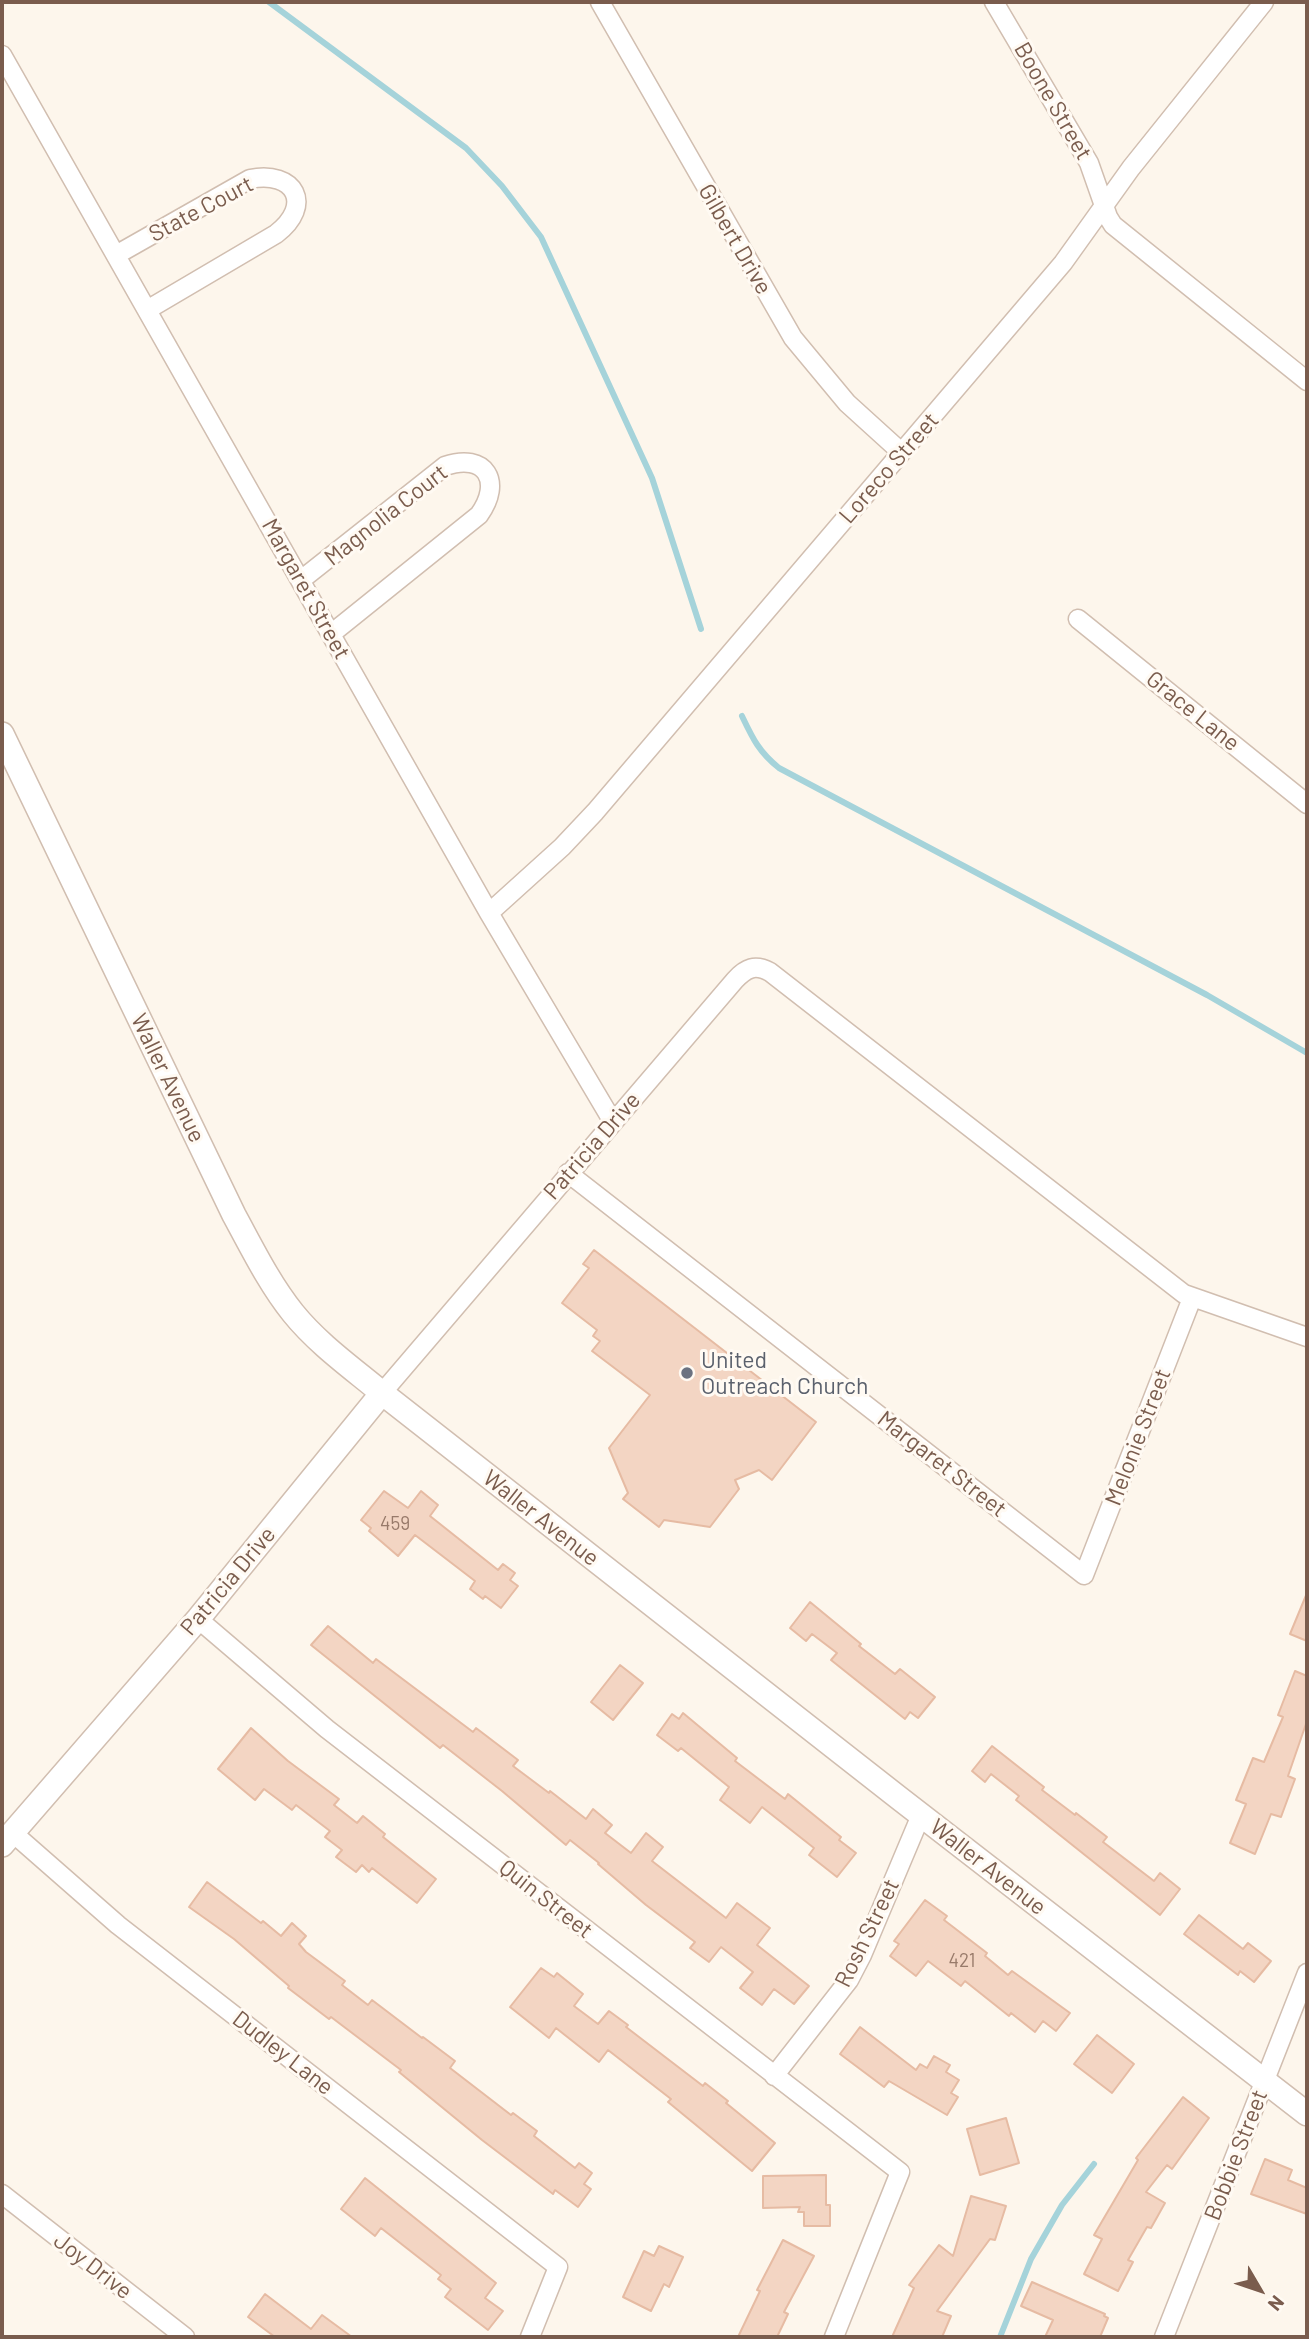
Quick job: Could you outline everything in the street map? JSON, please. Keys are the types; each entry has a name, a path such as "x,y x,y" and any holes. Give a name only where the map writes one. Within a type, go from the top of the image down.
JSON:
{"street":[{"name":"Gilbert Drive","path":"600,2 793,338 847,403 901,453"},
{"name":"Boone Street","path":"994,2 1089,163 1108,217 1119,232 1307,381"},
{"name":"Loreco Street","path":"489,913 562,847 594,812 1063,263 1104,204 1264,2"},
{"name":"Margaret Street","path":"2,55 489,913 613,1122"},
{"name":"State Court","path":"116,254 250,179 270,177 289,184 294,190 297,197 296,208 286,226 147,310"},
{"name":"Magnolia Court","path":"301,580 444,466 467,461 480,466 488,476 491,487 489,498 479,515 331,634"},
{"name":"Grace Lane","path":"1078,619 1307,804"},
{"name":"Waller Avenue","path":"2,734 254,1253 295,1315 315,1336 382,1393 1307,2114"},
{"name":"Patricia Drive","path":"7,1839 198,1619 382,1393 568,1173 746,970 762,968 770,972 1175,1287 1192,1298 1307,1337"},
{"name":"Margaret Street","path":"568,1173 1084,1575"},
{"name":"Melonie Street","path":"1084,1575 1192,1298"},
{"name":"Quin Street","path":"198,1619 327,1729 900,2172 834,2337"},
{"name":"Rosh Street","path":"774,2076 849,1980 921,1815"},
{"name":"Dudley Lane","path":"7,1839 558,2267 530,2337"},
{"name":"Bobbie Street","path":"1164,2337 1307,1973"},
{"name":"Joy Drive","path":"2,2194 185,2337"}],"building":[{"name":"United Outreach Church","path":"594,1250 816,1422 772,1480 759,1470 735,1480 739,1489 710,1527 664,1520 659,1527 623,1499 628,1493 609,1448 650,1395 592,1351 600,1341 593,1336 597,1330 562,1303 589,1268 583,1264"},
{"path":"384,1491 408,1508 421,1491 438,1505 430,1516 498,1570 503,1564 515,1573 510,1580 518,1586 501,1608 470,1589 475,1581 415,1535 398,1556 369,1531 371,1528 361,1520"},
{"path":"1307,1593 1307,1641 1290,1634"},
{"path":"810,1602 895,1674 900,1669 935,1697 918,1718 910,1712 905,1719 831,1660 837,1653 812,1634 806,1641 790,1628"},
{"path":"328,1626 373,1663 376,1659 473,1732 476,1728 518,1760 513,1766 586,1819 593,1809 612,1825 605,1833 631,1853 646,1833 663,1847 652,1861 726,1918 737,1903 770,1928 757,1945 809,1986 794,2004 774,1989 762,2005 740,1988 753,1972 721,1947 709,1962 690,1948 695,1942 646,1905 599,1863 570,1840 566,1845 502,1791 443,1745 440,1748 311,1645"},
{"path":"620,1665 643,1683 613,1720 591,1702"},
{"path":"1295,1671 1307,1676 1307,1721 1288,1776 1295,1779 1281,1817 1271,1814 1255,1854 1230,1843 1246,1804 1236,1800 1253,1758 1264,1762 1283,1717 1278,1715"},
{"path":"683,1713 737,1758 735,1761 785,1799 788,1794 841,1837 839,1840 856,1853 837,1877 809,1855 814,1848 762,1807 750,1823 720,1800 729,1787 681,1748 678,1751 657,1735 672,1714 679,1719"},
{"path":"251,1728 288,1761 339,1799 334,1805 357,1823 363,1816 385,1834 383,1837 436,1879 417,1903 372,1868 369,1872 362,1865 356,1872 336,1857 342,1850 325,1837 330,1831 296,1805 292,1810 264,1789 255,1800 218,1769"},
{"path":"992,1746 1044,1787 1042,1790 1107,1837 1103,1842 1154,1881 1160,1873 1180,1889 1160,1915 1016,1800 1019,1796 991,1774 985,1782 972,1771"},
{"path":"207,1882 281,1936 292,1923 306,1936 299,1944 345,1981 342,1985 368,2005 372,2000 455,2061 450,2068 511,2115 513,2113 537,2131 534,2136 575,2168 579,2163 592,2173 584,2184 591,2189 578,2207 555,2190 553,2194 482,2140 399,2072 401,2070 288,1988 289,1986 234,1939 189,1907"},
{"path":"925,1900 947,1916 944,1920 987,1953 985,1956 1008,1975 1012,1971 1070,2013 1056,2031 1043,2021 1035,2032 1011,2013 1009,2016 965,1981 961,1986 928,1961 916,1976 890,1956 899,1944 894,1941"},
{"path":"1199,1915 1243,1949 1248,1943 1271,1961 1254,1982 1240,1971 1238,1975 1184,1934"},
{"path":"541,1968 554,1977 557,1973 583,1994 574,2006 598,2024 609,2011 703,2086 705,2083 728,2101 726,2103 775,2143 752,2171 668,2102 671,2099 608,2050 599,2062 556,2028 549,2038 510,2007"},
{"path":"860,2027 916,2070 920,2064 927,2068 934,2056 950,2065 946,2072 959,2080 951,2093 958,2097 947,2115 889,2081 884,2087 840,2054"},
{"path":"1097,2035 1134,2064 1112,2093 1074,2064"},
{"path":"1183,2097 1209,2118 1172,2169 1167,2165 1146,2192 1165,2203 1128,2260 1133,2262 1118,2291 1084,2274 1102,2239 1094,2235 1138,2160 1136,2158"},
{"path":"1006,2118 1019,2163 980,2175 967,2129"},
{"path":"1265,2159 1292,2170 1288,2180 1307,2188 1307,2214 1251,2194"},
{"path":"826,2175 826,2205 830,2205 830,2226 804,2226 804,2212 798,2212 800,2207 763,2208 763,2176"},
{"path":"365,2178 496,2283 485,2298 503,2311 488,2330 445,2297 451,2289 438,2279 441,2275 381,2228 375,2236 341,2209"},
{"path":"971,2196 1006,2206 995,2240 990,2239 937,2311 951,2316 942,2337 892,2337 914,2288 909,2285 939,2245 953,2256"},
{"path":"783,2240 814,2256 784,2312 788,2314 777,2337 738,2337 760,2291 757,2290"},
{"path":"659,2246 683,2257 669,2287 664,2284 651,2311 623,2297 644,2251 654,2256"},
{"path":"1032,2282 1105,2314 1108,2318 1100,2337 1045,2337 1053,2320 1021,2306"},
{"path":"265,2294 311,2329 322,2315 352,2337 275,2337 248,2317"}],"waterway":[{"path":"269,2 466,148 502,186 541,237 652,478 701,629"},
{"path":"742,716 757,745 779,768 1207,995 1307,1053"},
{"path":"1000,2337 1031,2259 1062,2205 1094,2164"}],"place":[{"name":"United Outreach Church","path":"687,1373"}]}
